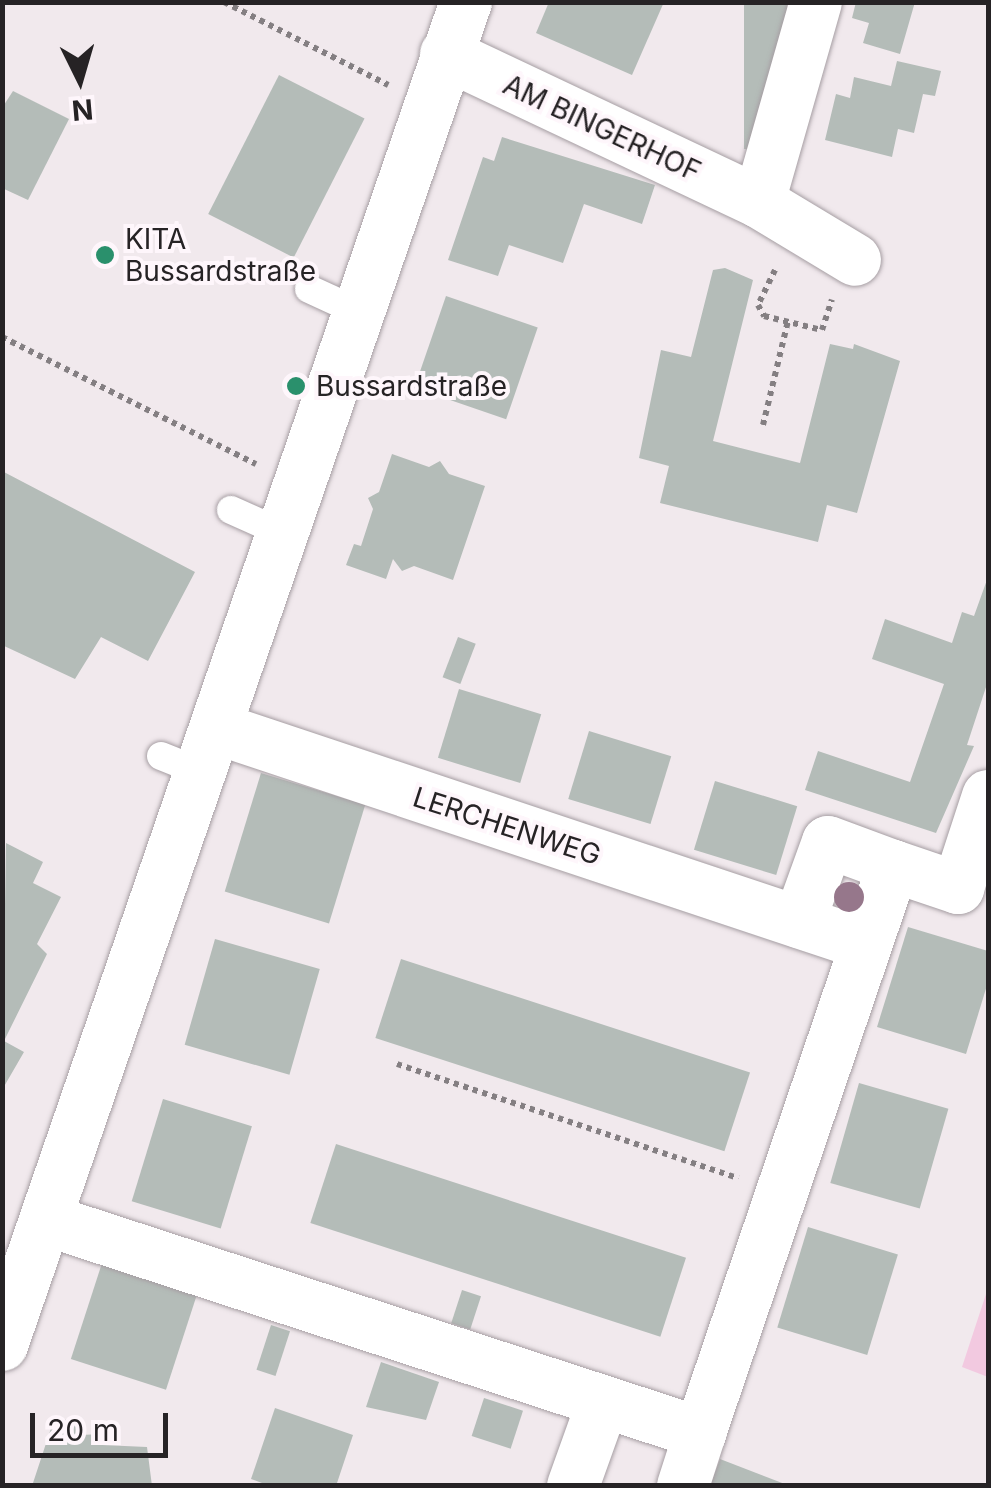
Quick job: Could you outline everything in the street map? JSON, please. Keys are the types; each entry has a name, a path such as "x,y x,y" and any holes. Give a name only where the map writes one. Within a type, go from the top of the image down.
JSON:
{"street":[{"path":"2,1345 50,1222 193,752 293,511 466,2"},
{"path":"778,214 816,2"},
{"name":"AM BINGERHOF","path":"446,54 778,214 855,260"},
{"name":"LERCHENWEG","path":"193,752 799,922 864,944"},
{"path":"799,922 828,842 958,888 988,796"},
{"path":"682,1486 893,866"},
{"path":"50,1222 700,1432"},
{"path":"573,1486 602,1402"}],"lane":[{"path":"308,289 359,312"},
{"path":"231,510 293,511"}],"path":[{"path":"224,2 429,106"},
{"path":"763,425 788,322 764,316 758,305 778,214"},
{"path":"2,336 293,511"},
{"path":"398,1064 781,1192"}],"shaded area":[{"path":"988,1288 988,1377 962,1367"}],"building":[{"path":"549,2 664,2 632,75 536,33"},
{"path":"744,2 787,2 787,149 744,149"},
{"path":"856,2 915,2 900,54 863,43 869,23 852,18"},
{"path":"897,61 941,71 935,96 923,94 914,133 898,129 892,157 825,140 836,94 850,98 854,77 891,86"},
{"path":"279,75 365,119 294,258 208,214"},
{"path":"13,91 69,119 28,200 2,188 2,108"},
{"path":"502,137 655,185 642,224 584,204 563,263 509,245 498,276 448,260 483,157 494,161"},
{"path":"725,268 753,280 713,441 800,463 830,344 853,349 854,344 900,361 857,513 827,505 818,542 660,503 669,466 639,458 661,350 691,357 713,270"},
{"path":"446,296 538,328 506,419 414,388"},
{"path":"392,454 429,467 440,461 449,474 485,486 453,580 414,566 402,571 393,559 386,579 346,565 354,544 361,546 373,509 368,498 379,492"},
{"path":"2,471 195,572 148,661 101,637 75,679 2,645"},
{"path":"988,577 988,681 967,745 974,746 936,833 805,790 818,751 910,782 944,684 872,659 885,619 952,643 962,612 974,616"},
{"path":"458,637 476,644 460,684 443,677"},
{"path":"459,689 541,714 520,783 438,758"},
{"path":"589,731 671,756 650,824 568,799"},
{"path":"261,773 365,805 329,923 225,892"},
{"path":"715,781 797,806 776,875 694,850"},
{"path":"6,843 43,862 33,883 61,897 37,944 47,954 4,1041 24,1052 2,1090"},
{"path":"908,927 988,951 988,982 966,1054 877,1027"},
{"path":"215,939 320,969 289,1075 185,1045"},
{"path":"401,959 750,1072 724,1151 375,1038"},
{"path":"859,1083 948,1109 920,1209 830,1183"},
{"path":"163,1099 252,1126 221,1229 132,1201"},
{"path":"336,1144 686,1258 660,1337 310,1223"},
{"path":"808,1227 898,1254 867,1355 777,1327"},
{"path":"103,1260 198,1291 166,1390 71,1359"},
{"path":"462,1290 481,1296 470,1329 451,1323"},
{"path":"271,1325 290,1331 275,1376 256,1370"},
{"path":"381,1362 439,1382 426,1420 366,1407"},
{"path":"484,1398 523,1411 511,1449 472,1436"},
{"path":"275,1408 353,1435 336,1486 270,1486 251,1479"},
{"path":"55,1416 81,1425 82,1435 100,1434 102,1445 147,1447 152,1486 32,1486"},
{"path":"720,1459 790,1486 710,1486"}],"place":[{"name":"KITA Bussardstraße","path":"105,255"},
{"name":"Bussardstraße","path":"296,386"}]}
